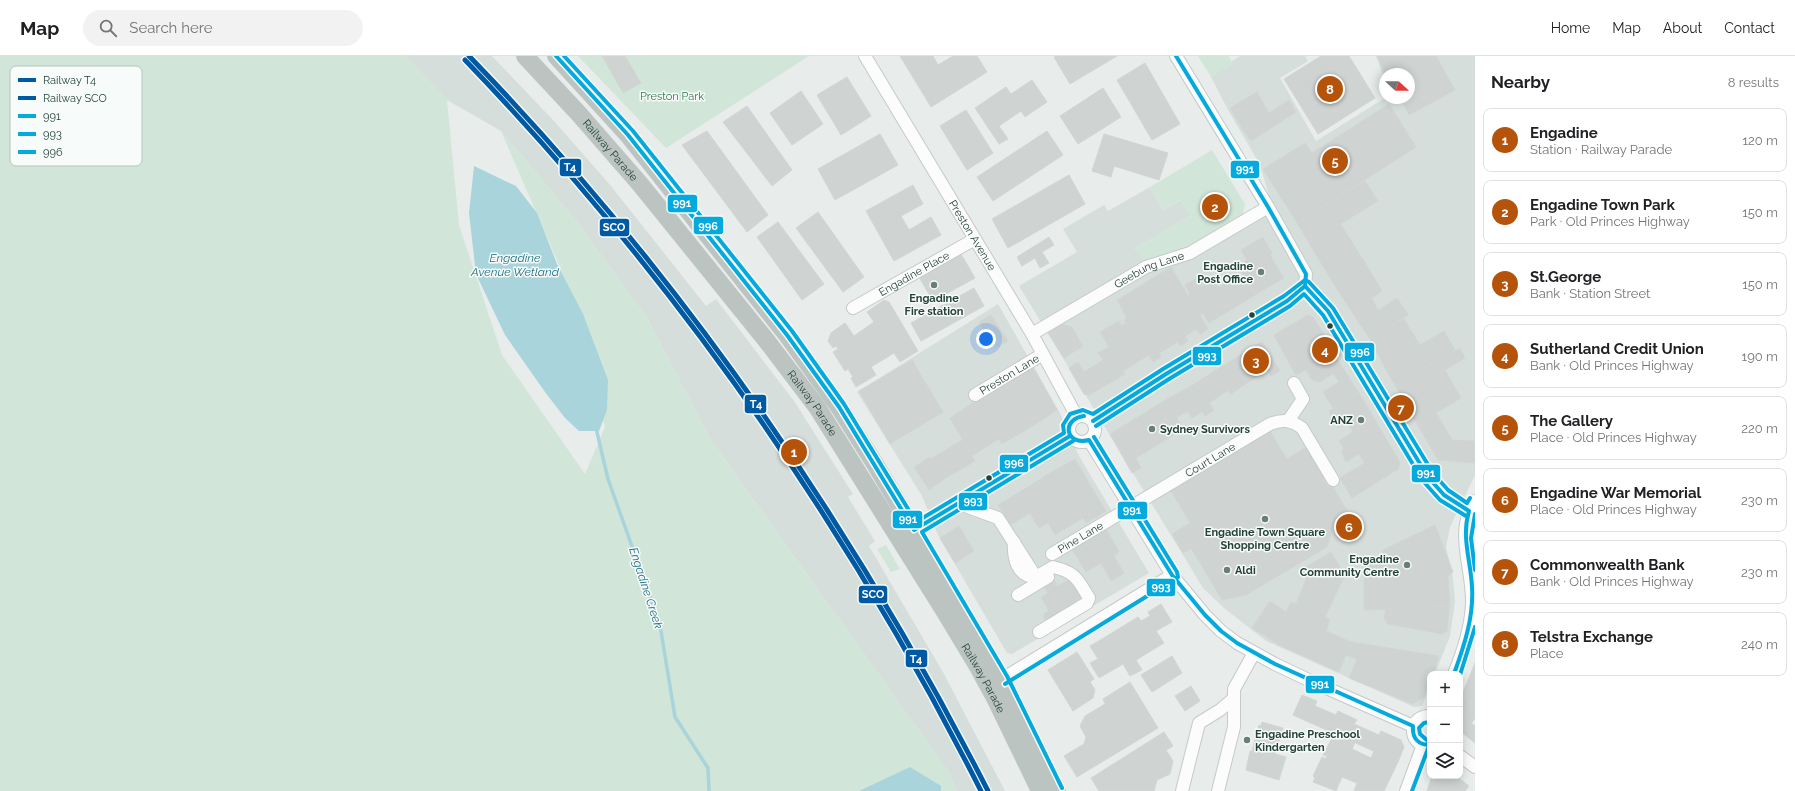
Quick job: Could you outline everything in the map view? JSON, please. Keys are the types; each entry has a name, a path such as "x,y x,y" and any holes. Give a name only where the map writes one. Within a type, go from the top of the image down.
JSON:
{"highway":[{"name":"Railway Parade","path":"525,56 579,114 640,184 766,340 817,407 977,666 996,700 1040,791"},
{"name":"Railway Parade","path":"556,56 628,135 787,334 839,406 1002,679 1057,791"}],"street":[{"name":"Preston Avenue","path":"865,56 1032,334 1055,380 1077,417"},
{"path":"1093,421 1166,374 1287,301 1305,286 1306,274 1268,207 1176,56"},
{"name":"Geebung Lane","path":"1032,334 1146,266 1190,253 1268,207"},
{"name":"Engadine Place","path":"853,308 975,239"},
{"path":"1305,286 1328,311 1428,477 1444,495 1472,506 1464,528 1472,588 1471,618 1464,648 1455,671"},
{"name":"Preston Lane","path":"975,395 1043,354"},
{"path":"1294,384 1303,399 1288,421 1302,428 1333,480"},
{"path":"1085,416 1093,421 1094,434 1089,440 1080,442 1076,441 1070,436 1068,431 1070,422 1077,417 1085,416"},
{"name":"Court Lane","path":"1130,507 1270,424 1278,420 1288,421"},
{"path":"914,530 1070,436"},
{"path":"1089,440 1172,575 1205,616 1237,643 1254,654 1315,684 1413,726"},
{"path":"968,507 995,515 1002,522 1036,577 1051,568 1061,569 1076,576 1090,600 1040,632"},
{"name":"Pine Lane","path":"1052,554 1130,507"},
{"path":"1018,595 1061,569"},
{"path":"1002,679 1172,575"},
{"path":"1218,791 1234,727 1233,699 1235,685 1254,654"},
{"path":"1182,791 1199,723 1220,710 1233,699"},
{"path":"1406,791 1427,745 1416,740 1414,737 1413,726 1420,717 1427,716"},
{"path":"1463,758 1475,767"}],"shaded area":[{"path":"405,56 492,56 555,122 611,186 706,306 716,299 794,401 853,494 848,497 875,541 869,546 944,674 1005,791 956,791 950,774 710,439 648,320 578,223 501,131 447,100"},
{"path":"1240,56 1305,56 1308,61 1280,78 1316,141 1379,102 1379,104 1415,104 1415,68 1380,68 1376,56 1475,56 1475,475 1450,527 1446,547 1453,578 1455,602 1450,636 1436,671 1427,671 1427,694 1422,706 1414,707 1266,641 1224,608 1203,588 1019,286 1077,252 1063,229 1104,205 1108,211 1150,187 1163,210 1181,200 1190,216 1134,249 1242,217 1270,198 1259,163 1228,110 1210,75"},
{"path":"998,304 1060,413 1079,456 1149,573 1012,654 1007,653 939,537 922,496 857,392"}],"green space":[{"path":"0,56 405,56 447,100 459,225 502,355 585,474 605,427 559,265 501,131 578,223 648,320 710,439 950,774 956,791 0,791"},
{"name":"Preston Park","path":"578,56 809,56 666,148"},
{"path":"1198,56 1229,56 1233,64 1211,77"},
{"path":"1212,150 1245,204 1242,217 1191,247 1145,262 1134,249 1190,216 1180,200 1163,210 1150,187"},
{"path":"886,545 900,569 891,572 877,549"}],"water":[{"name":"Engadine Avenue Wetland","path":"474,166 516,186 537,213 557,264 583,314 608,380 607,410 599,431 579,431 565,418 505,335 476,274 469,213"},
{"path":"910,767 941,786 941,791 859,791"}],"building":[{"path":"602,56 625,56 641,83 623,93"},
{"path":"900,56 933,56 938,65 953,56 977,56 987,72 931,107"},
{"path":"1117,56 1070,84 1054,57"},
{"path":"1321,56 1349,56 1375,98 1318,134 1284,79"},
{"path":"1377,56 1436,56 1455,90 1409,115 1403,104 1415,104 1415,68 1383,68"},
{"path":"1145,63 1180,124 1152,140 1117,80"},
{"path":"847,77 871,116 841,135 817,95"},
{"path":"1032,80 1047,102 1025,117 1021,111 999,126 1008,139 999,144 975,108 1006,87 1011,94"},
{"path":"1103,88 1121,117 1078,144 1060,116"},
{"path":"801,91 823,124 792,145 770,113"},
{"path":"1257,92 1269,113 1243,130 1230,108"},
{"path":"1289,100 1296,112 1251,141 1243,130"},
{"path":"1389,104 1416,147 1297,223 1263,169 1305,143 1312,153"},
{"path":"747,106 792,170 772,186 723,122"},
{"path":"966,110 993,153 967,170 940,126"},
{"path":"707,131 768,215 747,232 682,145"},
{"path":"1047,131 1063,155 993,201 977,177"},
{"path":"880,134 898,165 835,200 818,169"},
{"path":"1104,134 1168,153 1159,180 1114,166 1111,177 1092,171"},
{"path":"1069,175 1085,204 1008,248 992,219"},
{"path":"1365,181 1378,201 1309,243 1297,223"},
{"path":"913,185 923,204 901,216 909,230 931,217 941,235 894,261 866,211"},
{"path":"818,212 864,277 843,292 796,228"},
{"path":"778,222 824,284 802,300 757,237"},
{"path":"1340,223 1362,258 1330,278 1309,243"},
{"path":"1049,237 1054,245 1042,252 1049,263 1040,268 1035,258 1022,266 1017,257"},
{"name":"Engadine Post Office","path":"1263,237 1272,253 1270,255 1284,278 1255,295 1238,266 1247,260 1241,250"},
{"path":"961,254 975,278 933,301 919,277"},
{"path":"1362,258 1382,291 1352,312 1330,278"},
{"path":"1171,267 1208,329 1200,334 1197,329 1185,336 1188,341 1180,346 1178,342 1159,353 1161,357 1153,362 1149,355 1123,371 1100,332 1119,321 1121,326 1126,323 1124,320 1127,318 1117,300"},
{"path":"1197,278 1220,316 1209,323 1203,313 1200,315 1188,296 1190,294 1185,285"},
{"path":"1245,278 1255,295 1231,310 1219,287 1228,282 1232,286"},
{"path":"1214,279 1231,310 1220,316 1202,286"},
{"path":"974,288 984,306 921,341 911,323"},
{"path":"1397,298 1408,315 1370,339 1359,323"},
{"path":"1372,299 1378,310 1359,323 1352,312"},
{"path":"884,300 889,302 918,351 900,362 894,353 871,367 876,375 856,387 851,378 853,377 848,369 845,371 833,352 838,349 836,346 833,348 828,341 831,333 845,323 854,336 874,322 867,312"},
{"path":"991,315 1008,341 996,348 979,322"},
{"path":"1308,315 1313,317 1322,331 1284,354 1274,335"},
{"path":"1404,319 1420,345 1384,366 1370,339"},
{"path":"1061,324 1072,327 1083,346 1064,358 1048,333"},
{"path":"1322,331 1342,367 1320,382 1312,380 1306,370 1296,375 1284,354"},
{"path":"1444,331 1455,350 1395,385 1384,366"},
{"path":"1262,342 1280,371 1271,376 1253,347"},
{"path":"1109,347 1125,374 1089,395 1084,394 1069,368 1078,362 1084,372 1103,360 1098,353"},
{"path":"1253,347 1267,370 1258,376 1244,353"},
{"path":"1460,348 1465,358 1401,396 1395,385"},
{"path":"1244,353 1258,376 1241,387 1226,364"},
{"path":"912,360 943,412 890,444 859,391"},
{"path":"1226,364 1241,387 1231,394 1216,370"},
{"path":"1032,365 1057,410 1031,427 1004,382"},
{"path":"1342,367 1359,393 1333,408 1323,392 1339,382 1333,373"},
{"path":"1216,370 1229,390 1209,403 1196,383"},
{"path":"1445,370 1461,398 1417,424 1401,396"},
{"path":"1004,382 1031,427 1002,444 975,401"},
{"path":"1196,383 1214,410 1205,416 1188,388"},
{"path":"1188,388 1202,412 1192,418 1178,393"},
{"path":"1178,393 1188,411 1177,417 1167,399"},
{"path":"1359,393 1369,409 1338,428 1329,411"},
{"name":"Sydney Survivors","path":"1167,399 1183,429 1136,458 1120,428"},
{"path":"975,401 999,439 972,456 950,418"},
{"name":"ANZ","path":"1369,409 1374,418 1353,432 1347,422"},
{"path":"1436,412 1452,440 1433,451 1417,424"},
{"path":"1374,418 1380,428 1344,449 1339,441"},
{"path":"1120,428 1141,468 1132,473 1110,434"},
{"path":"1380,428 1385,437 1346,462 1341,451"},
{"name":"Engadine Town Square Shopping Centre","path":"1270,431 1287,459 1308,446 1325,474 1323,479 1327,486 1333,487 1349,514 1334,524 1327,547 1246,595 1222,600 1191,548 1183,553 1172,534 1190,523 1171,491"},
{"path":"1385,437 1391,447 1365,463 1359,454"},
{"path":"962,440 975,461 944,479 931,459"},
{"path":"1452,440 1475,441 1475,463 1438,460 1433,451"},
{"path":"1391,447 1400,462 1398,469 1352,498 1340,478"},
{"path":"930,457 944,479 929,490 914,467"},
{"path":"1075,459 1106,511 1086,523 1055,470"},
{"path":"1055,470 1083,518 1055,535 1048,523 1039,528 1018,493"},
{"path":"1018,493 1030,513 1010,525 998,505"},
{"name":"Engadine Community Centre","path":"1435,525 1453,572 1448,576 1450,607 1364,610 1364,558 1382,556 1383,550"},
{"path":"959,526 974,551 955,563 940,538"},
{"path":"1106,529 1119,552 1114,556 1124,573 1111,581 1101,563 1086,572 1072,549"},
{"path":"1331,552 1345,575 1325,617 1330,620 1326,631 1351,642 1339,672 1279,645 1252,628 1270,601 1286,612 1291,602 1296,604 1307,577 1302,569"},
{"path":"1073,577 1087,600 1047,622 1043,617 1045,613 1049,611 1041,597 1048,593 1043,585 1053,578 1058,586"},
{"path":"1161,604 1172,622 1156,631 1164,643 1136,660 1142,670 1130,676 1107,636 1138,617 1141,621 1150,616 1148,612"},
{"path":"1447,606 1449,610 1447,631 1442,634 1388,624 1384,618 1386,609"},
{"path":"1107,636 1123,664 1099,678 1090,663 1098,659 1090,646"},
{"path":"1351,642 1439,656 1434,671 1427,671 1427,690 1424,697 1413,704 1349,678 1357,659 1346,655"},
{"path":"1077,652 1094,679 1090,682 1095,690 1093,698 1073,711 1048,670"},
{"path":"1172,656 1182,673 1152,692 1141,675"},
{"path":"1475,663 1475,706 1463,696"},
{"path":"1130,682 1158,728 1125,748 1103,699"},
{"path":"1191,686 1200,701 1185,711 1175,696"},
{"path":"1302,695 1317,701 1315,706 1336,715 1338,711 1357,720 1354,724 1379,735 1381,731 1401,740 1404,747 1398,762 1293,715"},
{"path":"1463,696 1475,706 1475,718 1471,724 1463,717"},
{"path":"1105,704 1125,748 1077,777 1064,756 1084,744 1086,737 1080,726 1085,716"},
{"path":"1463,717 1475,726 1475,743 1463,733"},
{"path":"1262,722 1283,728 1275,754 1286,757 1279,780 1246,770 1250,751 1252,751 1259,725 1261,726"},
{"path":"1164,732 1173,746 1166,750 1173,761 1170,774 1157,780 1154,791 1099,791 1091,778"},
{"path":"1335,733 1355,742 1352,749 1371,758 1374,751 1398,762 1384,791 1354,791 1357,783 1342,777 1336,791 1313,782 1315,778 1313,776 1322,757 1326,759 1327,756 1323,755"},
{"path":"1431,779 1460,779 1469,786 1465,791 1427,791"}],"waterway":[{"name":"Engadine Creek","path":"596,428 608,479 660,625 675,717 708,768 709,791"}],"rail line":[{"name":"T4","path":"469,56 546,139 619,225 689,313 756,404 819,497 879,593 935,691 988,791"},
{"name":"SCO","path":"465,60 541,142 614,228 684,316 750,406 813,499 873,594 929,692 981,791"}],"transit line":[{"name":"991","path":"556,56 628,135 787,335 839,407 914,530 1070,436"},
{"name":"996","path":"564,56 633,131 792,331 844,404 916,522 1064,433 1063,425 1070,414 1083,410 1093,414 1163,369 1284,296 1305,280 1309,282 1333,308 1433,473 1448,490 1467,503 1470,498"},
{"name":"991","path":"1176,56 1268,207 1306,274 1305,286"},
{"name":"991","path":"1305,286 1328,311 1428,477 1444,495 1469,511 1466,540 1472,598 1470,620 1465,642 1455,671"},
{"name":"991","path":"1093,421 1166,374 1287,301 1305,286"},
{"name":"993","path":"1096,426 1169,379 1290,306 1304,294 1323,315 1423,481 1440,500 1466,516"},
{"name":"991","path":"1084,416 1077,418 1069,426 1071,436 1081,441 1089,440 1172,575 1205,615 1221,631 1237,643 1275,664 1413,726 1414,734 1417,740 1422,744 1427,745"},
{"name":"993","path":"1005,684 1178,577 1177,572 1094,437"},
{"name":"993","path":"1062,788 1007,676 922,532 1073,441"},
{"name":"993","path":"1475,514 1471,538 1475,570"},
{"name":"993","path":"1461,671 1475,627"},
{"name":"993","path":"1427,722 1424,723 1419,728 1420,734 1427,740"},
{"name":"993","path":"1412,791 1429,746 1428,743"}],"place":[{"name":"Telstra Exchange","path":"1330,89"},
{"name":"The Gallery","path":"1335,161"},
{"name":"Engadine Town Park","path":"1215,207"},
{"name":"Engadine Post Office","path":"1261,272"},
{"name":"Engadine Fire station","path":"934,285"},
{"name":"Sutherland Credit Union","path":"1325,350"},
{"name":"St.George","path":"1256,361"},
{"name":"Commonwealth Bank","path":"1401,408"},
{"name":"ANZ","path":"1361,420"},
{"name":"Sydney Survivors","path":"1152,429"},
{"name":"Engadine","path":"794,452"},
{"name":"Engadine Town Square Shopping Centre","path":"1265,519"},
{"name":"Engadine War Memorial","path":"1349,527"},
{"name":"Engadine Community Centre","path":"1407,565"},
{"name":"Aldi","path":"1227,570"},
{"name":"Engadine Preschool Kindergarten","path":"1247,740"}]}
